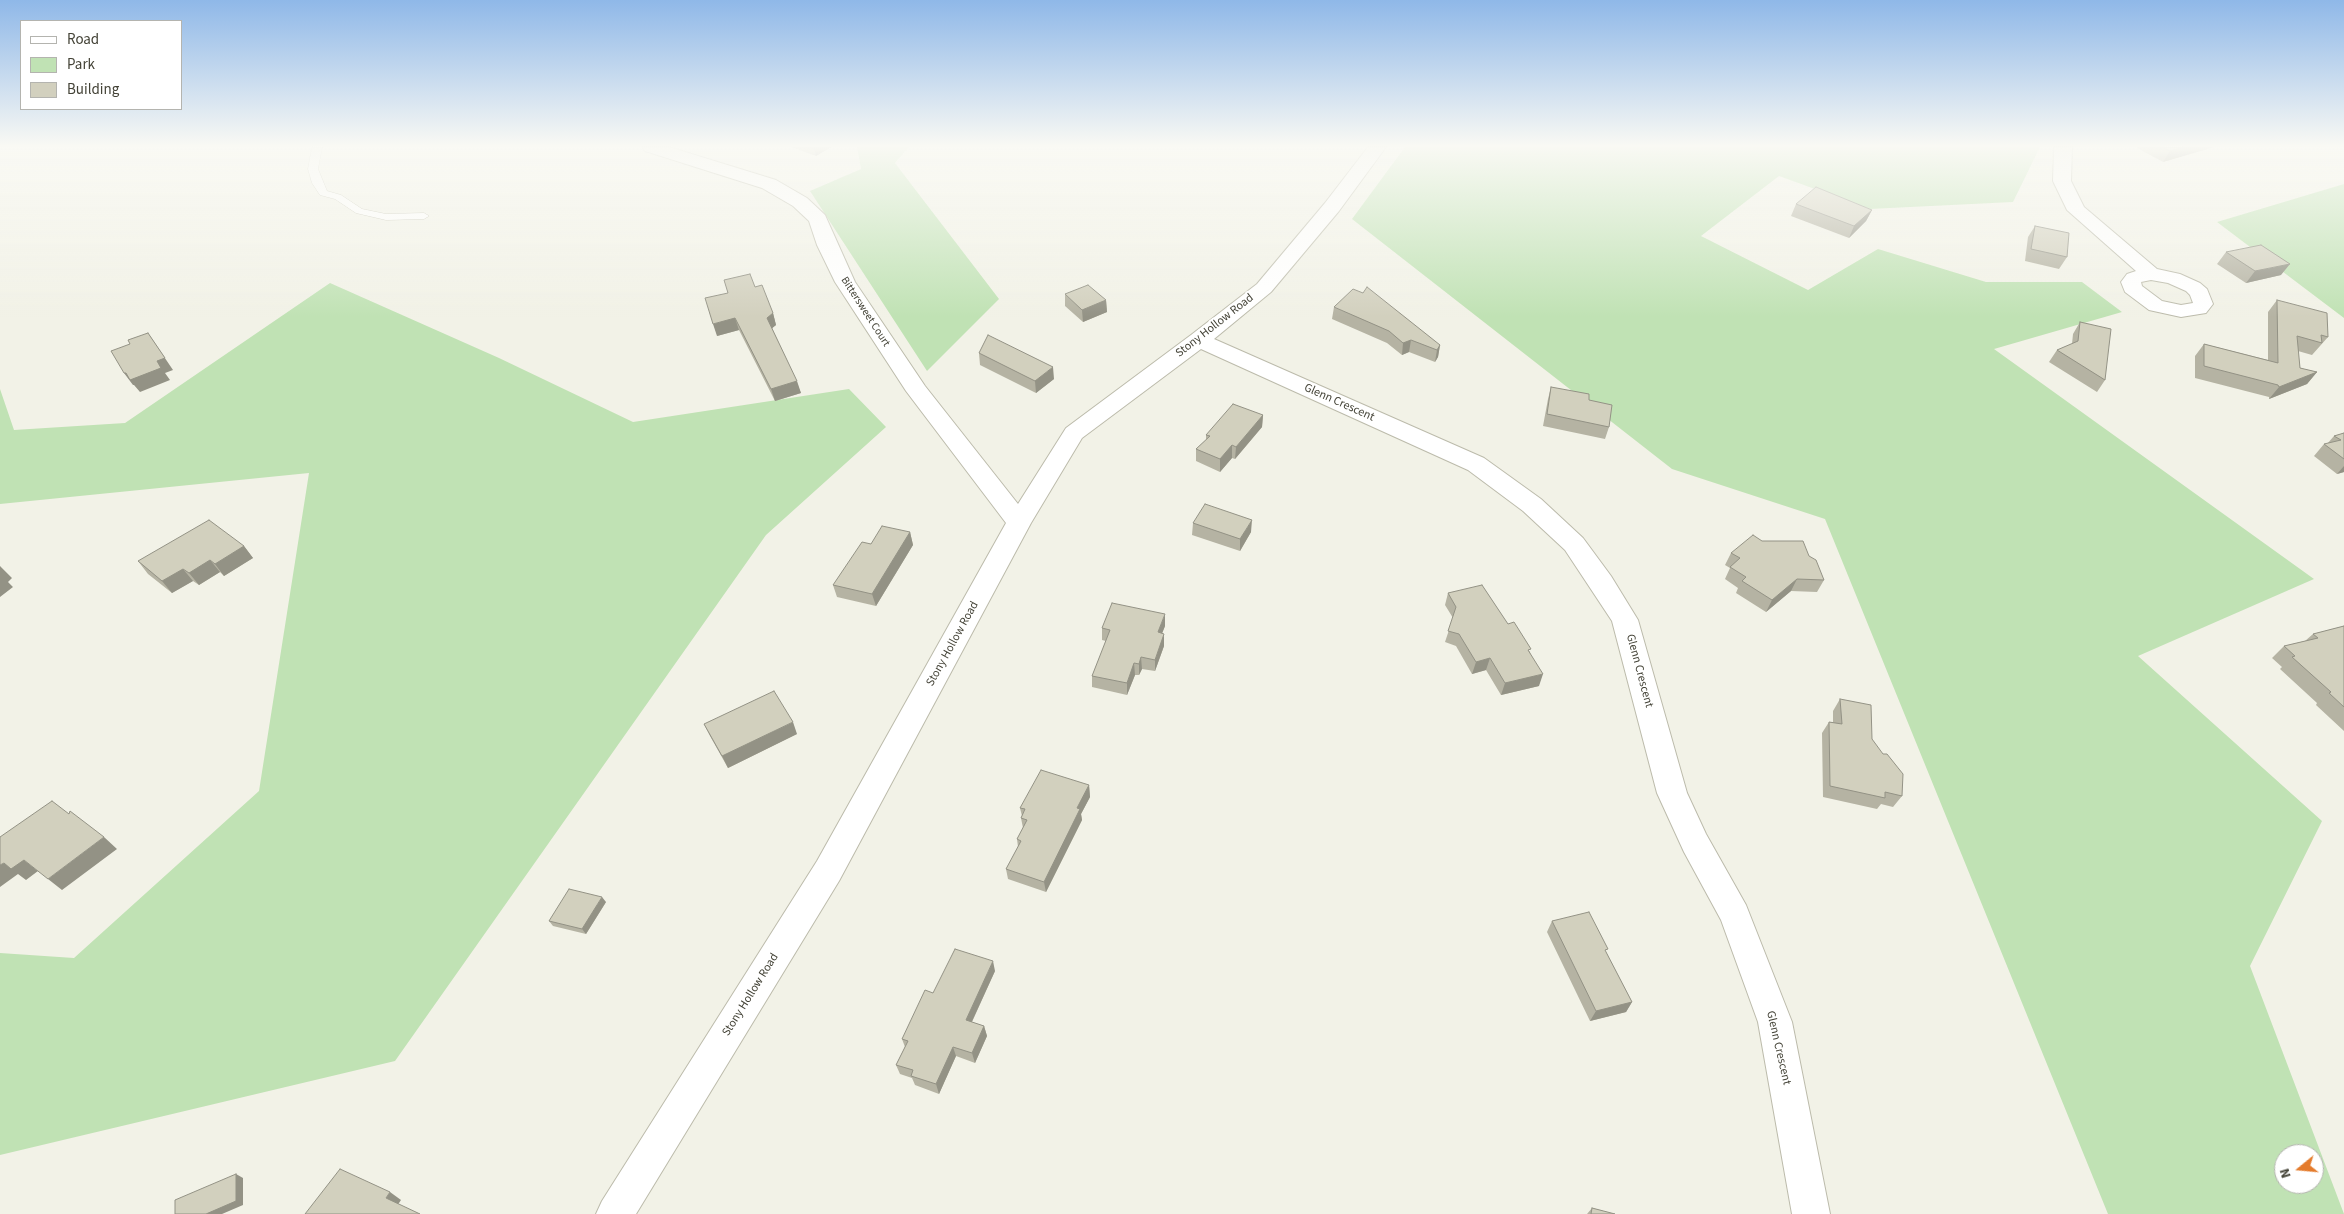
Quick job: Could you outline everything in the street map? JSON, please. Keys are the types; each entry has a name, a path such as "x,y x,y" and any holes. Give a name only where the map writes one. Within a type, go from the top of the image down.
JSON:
{"street":[{"name":"Bittersweet Court","path":"802,204 818,220 827,244 850,290 917,391 1019,522"},
{"name":"Stony Hollow Road","path":"616,1214 828,871 1019,522 1074,433 1199,340 1264,288 1335,204"},
{"path":"2073,204 2076,210 2151,274"},
{"name":"Glenn Crescent","path":"1199,340 1476,464 1532,505 1567,537 1602,583 1625,620 1672,793 1695,843 1735,915 1775,1022 1811,1214"}],"lane":[{"path":"348,204 359,211 386,217 424,216"}],"green space":[{"path":"818,204 926,204 999,299 927,371"},
{"path":"1363,204 1743,204 1701,236 1808,290 1878,249 1986,282 2082,282 2122,312 1994,349 2314,579 2138,656 2322,821 2250,966 2317,1144 2274,1144 2274,1194 2324,1194 2324,1161 2344,1214 2108,1214 1825,519 1672,469 1352,219"},
{"path":"1855,204 1979,204 1870,209"},
{"path":"2278,204 2344,204 2344,318 2217,222"},
{"path":"330,283 499,358 633,422 849,389 886,427 766,535 395,1061 0,1155 0,953 74,958 259,791 309,473 0,504 0,389 14,430 125,423"}],"building":[{"path":"1796,204 1857,204 1872,210 1854,226"},
{"path":"2035,226 2069,233 2067,257 2031,249"},
{"path":"2261,245 2290,264 2255,271 2226,252"},
{"path":"750,274 755,287 762,285 773,313 767,318 797,381 771,389 735,318 713,324 705,298 728,293 724,280"},
{"path":"1088,285 1106,300 1082,310 1065,294"},
{"path":"1367,287 1440,345 1437,350 1411,340 1403,343 1389,331 1334,307 1353,289 1363,293"},
{"path":"2277,300 2327,313 2328,337 2321,335 2322,343 2297,336 2300,368 2317,372 2279,387 2278,385 2204,366 2204,344 2278,363"},
{"path":"2080,322 2111,329 2105,380 2057,350 2078,341"},
{"path":"148,333 165,358 157,361 161,368 130,380 111,351 130,344 128,340"},
{"path":"988,335 1053,367 1035,381 979,353"},
{"path":"1551,387 1589,394 1589,400 1612,405 1609,427 1547,414"},
{"path":"1233,404 1263,415 1236,447 1232,445 1220,459 1196,449 1210,436 1206,435"},
{"path":"2344,433 2344,459 2324,444 2341,440 2334,436"},
{"path":"1205,504 1252,520 1240,539 1193,523"},
{"path":"209,520 244,546 215,564 210,560 189,573 183,569 162,581 138,561"},
{"path":"882,526 910,532 872,594 833,585 862,542 871,544"},
{"path":"1753,535 1762,541 1803,541 1809,556 1816,560 1824,580 1797,579 1772,600 1742,581 1746,577 1730,567 1740,558 1731,553"},
{"path":"1482,585 1508,624 1514,622 1531,649 1528,650 1543,674 1505,683 1490,658 1476,662 1459,634 1448,631 1456,607 1448,593"},
{"path":"1112,603 1165,614 1158,632 1164,634 1155,660 1141,657 1139,664 1134,663 1127,683 1092,676 1110,630 1102,628"},
{"path":"2344,626 2344,707 2329,693 2331,692 2292,657 2295,656 2284,646 2318,638 2313,634"},
{"path":"774,691 793,722 722,756 704,724"},
{"path":"1840,699 1871,705 1872,739 1883,754 1887,754 1903,774 1902,796 1885,792 1885,798 1830,786 1829,722 1842,724"},
{"path":"1041,770 1089,785 1077,808 1080,809 1044,882 1006,869 1021,841 1017,839 1027,820 1021,818 1025,809 1020,808"},
{"path":"52,801 69,814 70,811 104,837 48,879 24,860 11,869 4,863 0,865 0,837"},
{"path":"569,889 602,897 582,929 549,921"},
{"path":"1589,912 1608,949 1605,950 1632,1002 1596,1011 1552,921"},
{"path":"955,949 993,961 966,1020 984,1026 972,1053 953,1047 936,1084 911,1076 913,1070 896,1065 908,1041 902,1039 925,990 933,993"},
{"path":"340,1169 390,1192 386,1198 420,1214 305,1214"},
{"path":"236,1174 236,1201 206,1214 175,1214 175,1200"},
{"path":"1592,1208 1615,1214 1591,1214"}]}
